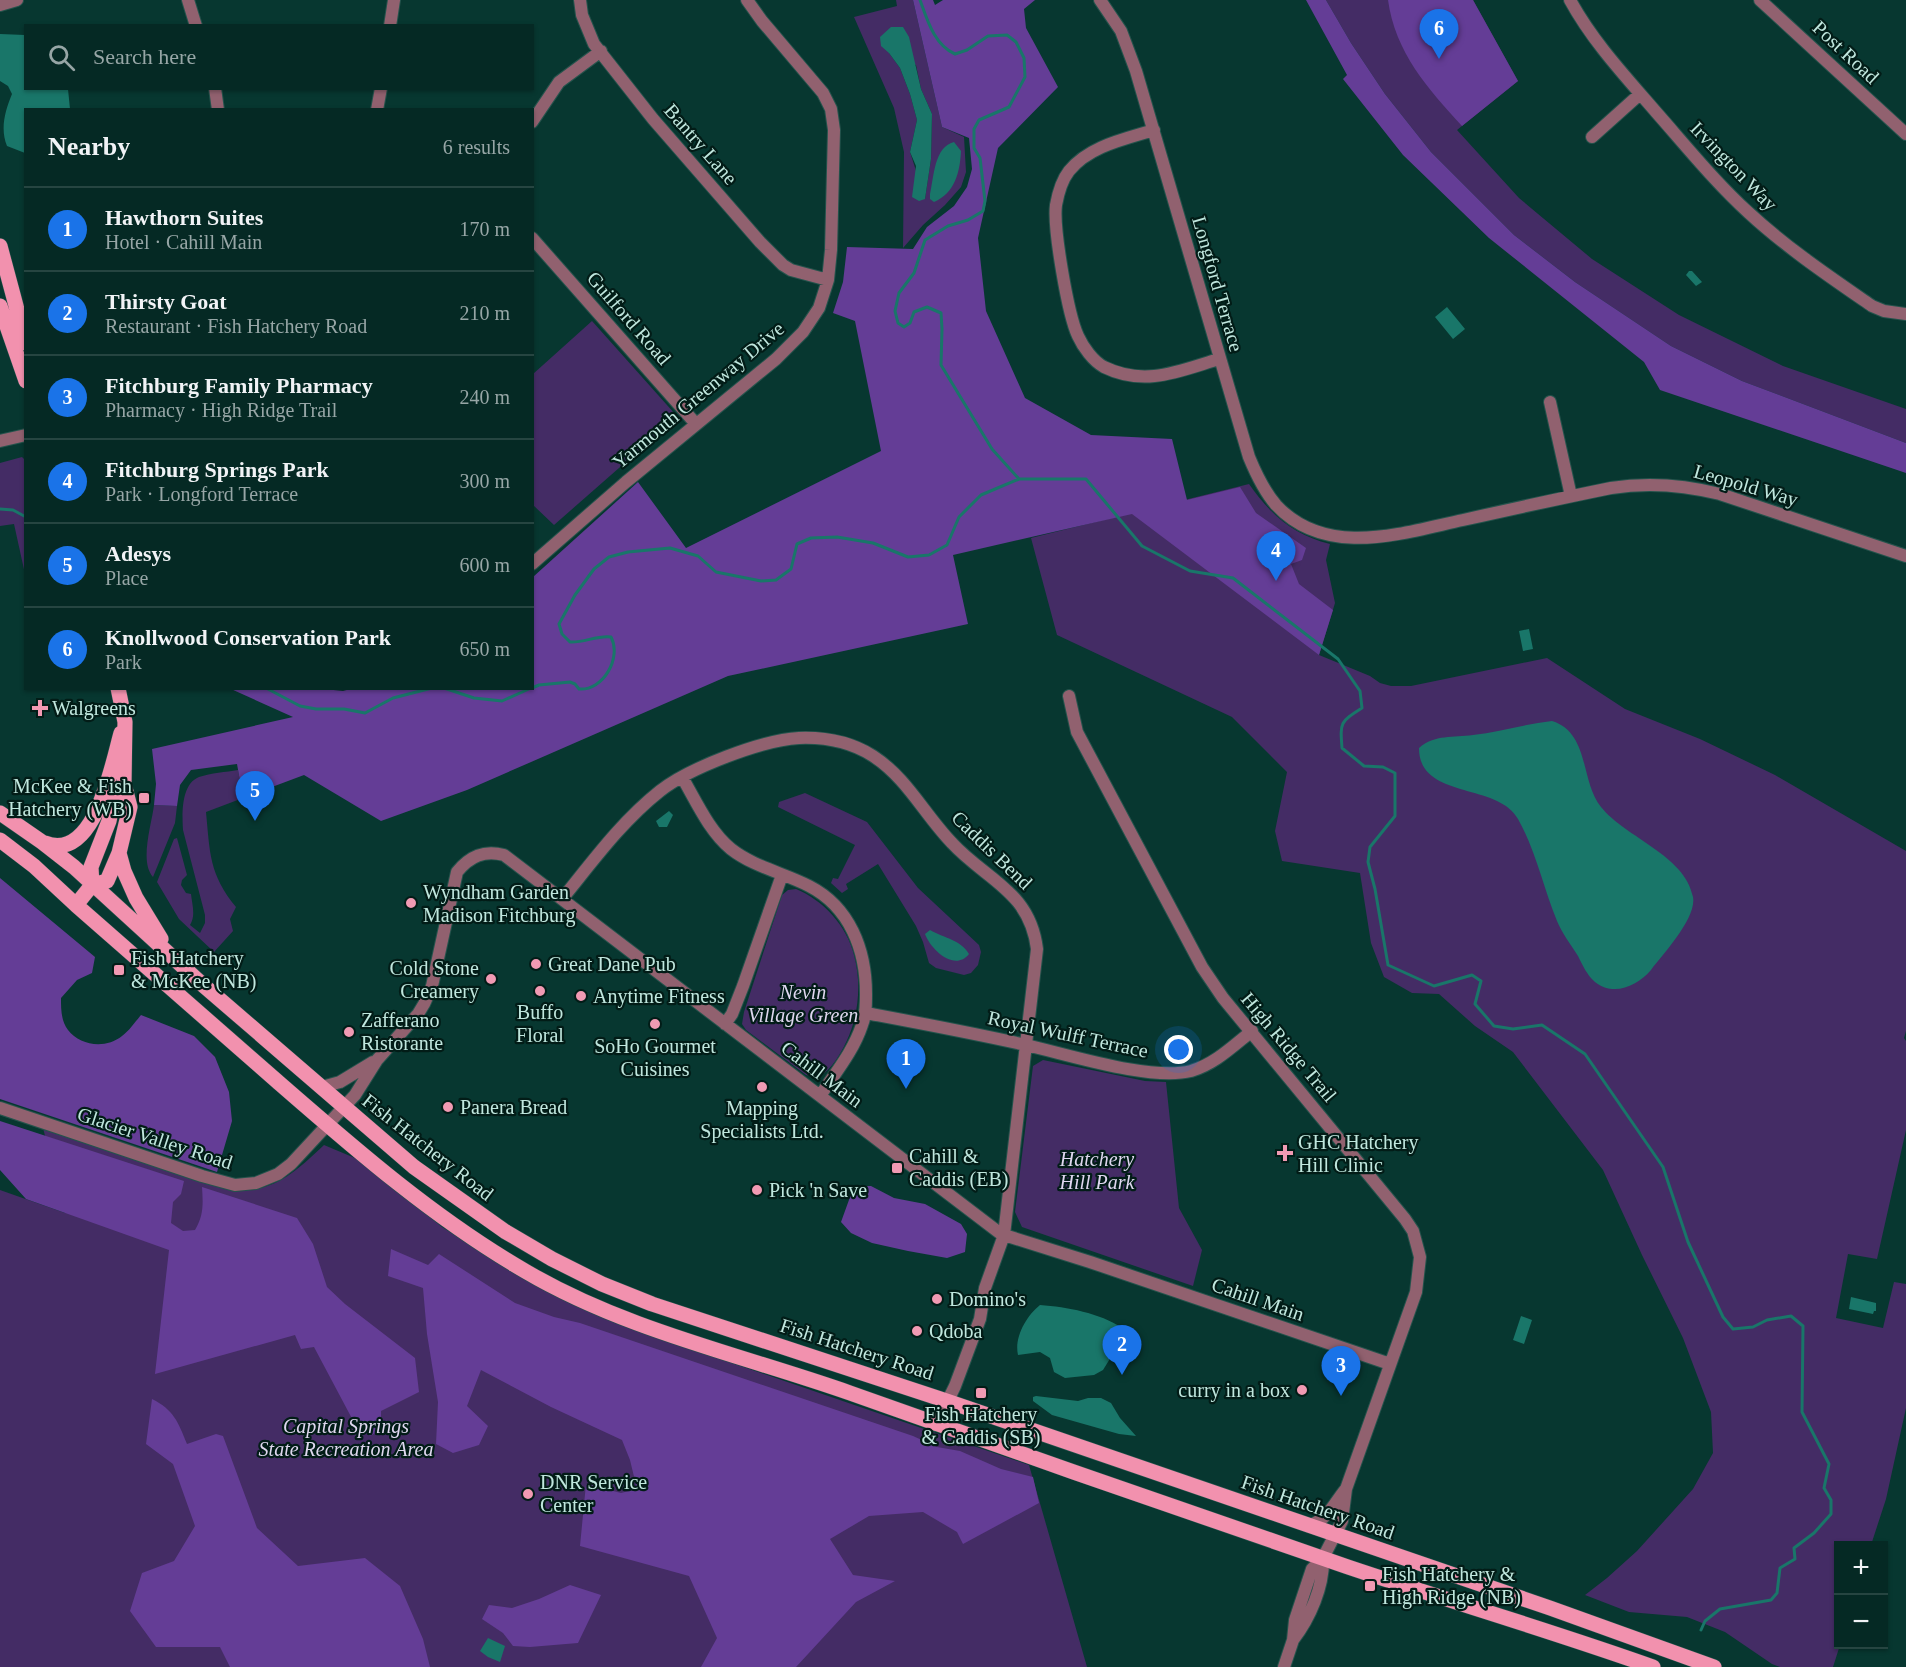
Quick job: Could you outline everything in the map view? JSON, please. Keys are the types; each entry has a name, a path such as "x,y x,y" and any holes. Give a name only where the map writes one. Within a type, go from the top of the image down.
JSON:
{"main road":[{"path":"0,246 24,336"},
{"path":"0,306 24,375"},
{"path":"76,905 92,885 107,881 120,853 130,807 124,784 125,722 118,690"},
{"path":"42,842 51,845 66,844 81,836 89,825 106,786 125,722"},
{"path":"92,885 91,867 106,829 113,802 124,784"},
{"name":"Fish Hatchery Road","path":"0,813 42,842 414,1167 498,1226 552,1259 592,1279 652,1304 947,1401 1550,1608 1713,1667"},
{"path":"0,840 57,886 326,1124 455,1227 484,1247 552,1286 593,1306 646,1326 830,1386 936,1425 1323,1558 1653,1667"},
{"path":"120,853 124,871 136,898 168,953"}],"street":[{"path":"0,5 17,0"},
{"path":"188,0 195,24"},
{"path":"390,24 394,0"},
{"name":"Bantry Lane","path":"580,0 588,32 601,51 653,119 760,242 791,270 828,280"},
{"name":"Yarmouth Greenway Drive","path":"534,562 626,482 785,351 819,308 828,280 834,130 831,109 823,93 747,0"},
{"name":"Longford Terrace","path":"1100,0 1121,31 1137,71 1219,359 1246,449 1256,473 1277,506 1307,527 1345,537"},
{"name":"Irvington Way","path":"1570,0 1594,38 1640,94 1725,189 1771,233 1872,306 1884,311 1906,314"},
{"name":"Post Road","path":"1760,0 1906,134"},
{"path":"534,119 559,82 601,51"},
{"path":"215,90 218,108"},
{"path":"377,108 381,90"},
{"path":"1592,137 1640,94"},
{"path":"1154,129 1099,148 1078,162 1067,173 1059,191 1056,226 1074,325 1082,343 1096,361 1120,373 1148,378 1219,359"},
{"name":"Guilford Road","path":"534,240 696,424"},
{"path":"1550,402 1571,496"},
{"path":"0,441 24,435"},
{"name":"Leopold Way","path":"1345,537 1361,539 1395,535 1626,485 1655,484 1692,487 1720,494 1906,556"},
{"name":"High Ridge Trail","path":"1069,696 1077,732 1202,967 1223,998 1413,1231 1420,1257 1416,1292 1346,1489 1342,1521 1323,1558 1312,1569 1295,1620 1293,1640 1284,1667"},
{"name":"Caddis Bend","path":"562,899 609,841 658,793 682,777 732,756 777,742 799,738 823,739 847,744 870,754 884,764 904,782 957,849 1006,888 1024,908 1036,938 1037,949 1004,1235 985,1288 980,1319 955,1386 936,1425"},
{"path":"682,777 717,835 730,848 746,859 823,894 851,927 861,948 864,962 866,1012 853,1048 820,1096"},
{"name":"Cahill Main","path":"343,1107 355,1095 376,1060 418,1014 432,986 457,872 477,855 488,852 504,855 971,1213 1004,1235 1389,1364"},
{"path":"725,1024 744,986 782,875"},
{"name":"Royal Wulff Terrace","path":"866,1012 1131,1069 1171,1074 1192,1070 1216,1060 1252,1031"},
{"name":"Cahill Main","path":"322,1087 340,1082 376,1060"},
{"name":"Glacier Valley Road","path":"0,1108 234,1185 256,1183 278,1174 291,1164 343,1107"},
{"name":"High Ridge Trail","path":"1309,1526 1320,1522 1327,1516 1346,1489"}],"green space":[{"path":"896,0 913,0 942,127 964,137 966,172 961,187 903,248 904,152 894,108 854,17 897,6","holes":["889,53 916,65 921,89 932,114 931,159 925,199 910,152 917,120 900,68"]},
{"path":"1326,0 1473,0 1518,81 1457,130 1519,198 1592,259 1679,315 1783,366 1906,409 1906,443 1742,381 1671,346 1575,282 1514,235 1431,152 1385,94"},
{"path":"592,321 675,414 676,421 668,425 554,525 534,506 534,373"},
{"path":"22,457 24,459 24,569 14,524 0,526 0,463"},
{"path":"1249,484 1265,505 1284,522 1305,535 1330,544 1326,560 1335,603 1319,655 1391,686 1411,686 1547,658 1625,709 1700,739 1775,775 1906,851 1906,1031 1904,1038 1906,1041 1906,1130 1877,1259 1848,1254 1836,1318 1883,1328 1894,1282 1906,1284 1906,1408 1886,1499 1872,1541 1834,1541 1834,1649 1839,1649 1833,1667 1780,1667 1725,1632 1687,1617 1629,1612 1585,1595 1637,1551 1693,1489 1713,1453 1711,1412 1683,1338 1603,1170 1513,1052 1475,1026 1439,994 1412,993 1384,977 1371,943 1360,873 1282,861 1275,831 1287,772 1232,717 1057,635 1031,538"},
{"path":"238,770 243,798 206,812 212,862 220,884 236,907 230,919 233,931 214,952 179,919 157,882 174,839 177,838 187,875 181,885 186,893 191,894 193,914 190,925 200,933 205,923 205,915 183,830 184,800 189,786 199,777"},
{"path":"805,793 867,822 918,888 979,945 981,952 978,965 971,973 964,975 936,968 929,963 916,926 878,864 846,884 848,889 842,893 831,883 833,878 838,879 855,845 778,807 779,802"},
{"path":"154,805 177,806 175,823 153,877 147,862 147,852"},
{"name":"Nevin Village Green","path":"796,889 824,907 840,924 851,944 857,969 858,998 847,1040 830,1067 824,1073 815,1076 806,1075 746,1030 742,1024 782,895 788,890"},
{"name":"Hatchery Hill Park","path":"1043,1060 1145,1081 1166,1082 1179,1208 1202,1250 1193,1286 1022,1227 1015,1212 1033,1066"},
{"name":"Capital Springs State Recreation Area","path":"43,1128 236,1190 263,1187 285,1178 324,1145 362,1161 442,1227 519,1276 582,1308 642,1332 1029,1465 1087,1667 0,1667 0,1190 65,1213"}],"shaded area":[{"path":"913,0 933,0 935,5 943,0 1035,0 1024,9 1026,28 1058,87 998,148 978,238 986,311 1025,398 1091,435 1172,439 1187,500 1240,487 1256,513 1306,548 1302,560 1291,564 1299,584 1333,610 1319,655 1132,514 953,555 968,624 728,676 467,790 381,821 304,775 243,798 237,764 191,770 180,785 177,806 154,805 156,784 152,749 293,717 233,690 534,690 534,576 638,482 686,548 881,451 855,321 833,313 843,282 847,247 913,249 927,227 954,206 967,187 972,169 969,138 942,127"},
{"path":"1306,0 1326,0 1385,94 1431,152 1514,235 1575,282 1671,346 1742,381 1906,443 1906,473 1660,390 1644,362 1489,238 1403,155 1343,79 1347,75"},
{"path":"1388,0 1473,0 1518,81 1462,126 1425,84 1415,69 1398,36"},
{"path":"891,27 903,27 909,37 921,89 932,114 931,159 925,199 919,201 912,197 916,166 910,152 917,120 900,68 881,46 880,37"},
{"path":"0,34 24,35 24,90 68,90 70,108 24,108 24,153 7,146 4,120 12,94 8,86 0,81"},
{"path":"954,142 961,151 958,174 947,193 934,202 930,199 930,194 936,164 942,150"},
{"path":"1692,271 1702,282 1696,286 1686,275"},
{"path":"1447,307 1465,329 1453,339 1435,317"},
{"path":"1529,629 1533,649 1523,651 1519,631"},
{"path":"1552,721 1564,727 1573,736 1579,747 1594,796 1601,807 1612,818 1667,858 1688,882 1693,897 1690,915 1671,945 1645,976 1625,988 1610,989 1602,986 1587,973 1559,925 1530,844 1518,819 1508,807 1445,784 1432,776 1422,764 1419,748 1431,740 1483,734"},
{"path":"669,811 673,815 667,827 659,827 656,821"},
{"path":"0,878 95,957 92,973 77,980 61,998 64,1023 79,1040 94,1044 109,1043 125,1034 141,1015 194,1036 215,1057 229,1092 232,1121 217,1172 0,1099"},
{"path":"930,930 962,945 969,954 957,961 944,957 928,940 925,934"},
{"path":"0,1121 184,1181 181,1194 173,1202 171,1223 183,1231 195,1230 198,1225 202,1209 202,1187 297,1218 313,1244 327,1287 345,1304 415,1358 419,1392 381,1411 381,1430 370,1436 357,1428 314,1347 301,1349 295,1335 155,1374 169,1250 26,1199 0,1170"},
{"path":"854,1186 871,1186 894,1198 925,1204 961,1224 967,1234 965,1252 947,1258 872,1243 851,1233 841,1222"},
{"path":"391,1249 428,1265 439,1254 515,1303 913,1436 937,1447 960,1451 1001,1469 1033,1477 1039,1503 963,1544 957,1532 923,1512 869,1516 830,1539 853,1575 895,1581 856,1602 796,1667 701,1667 717,1638 689,1576 580,1546 586,1484 621,1493 637,1489 622,1440 551,1407 481,1370 467,1406 488,1426 479,1445 453,1453 436,1444 438,1402 427,1334 423,1288 388,1276"},
{"path":"1851,1297 1876,1303 1876,1311 1873,1314 1849,1309"},
{"path":"1040,1305 1083,1312 1104,1318 1122,1328 1122,1336 1103,1370 1094,1375 1065,1378 1054,1372 1050,1358 1040,1352 1018,1355 1017,1348 1022,1328"},
{"path":"1521,1316 1532,1320 1524,1344 1513,1340"},
{"path":"1033,1397 1078,1401 1101,1398 1111,1403 1120,1418 1136,1436 1119,1434 1052,1415 1033,1401"},
{"path":"152,1399 174,1417 187,1444 216,1434 223,1436 257,1528 298,1566 365,1558 400,1586 423,1639 430,1667 230,1667 220,1647 156,1647 130,1611 142,1573 174,1561 195,1526 173,1464 146,1444"},
{"path":"570,1585 601,1595 578,1643 513,1646 503,1633 482,1619 489,1605 512,1608"},
{"path":"488,1638 505,1646 500,1662 480,1651"}],"waterway":[{"path":"920,0 937,38 955,54 967,50 988,36 1007,35 1016,42 1024,58 1025,77 1009,107 979,120 974,129 974,148 980,158 985,201 983,211 968,220 948,226 925,240 914,273 899,293 895,311 898,323 904,327 910,323 914,312 927,307 941,313 941,365 992,449 1019,479"},
{"path":"534,687 570,682 579,689 588,688 596,685 608,672 614,654 611,637 570,642 562,634 559,624 575,595 594,569 609,557 628,552 670,548 698,556 716,572 761,581 776,580 791,569 797,544 811,538 837,537 873,543 908,557 929,555 947,545 959,517 981,495 1019,479 1086,479 1142,546 1190,571 1233,578 1338,659 1360,691 1362,708 1345,720 1341,733 1342,748 1364,766 1383,767 1395,773 1395,816 1370,847 1368,862 1388,965 1434,986 1472,975 1481,981 1475,1004 1494,1026 1513,1029 1542,1025 1585,1054 1663,1167 1688,1242 1723,1317 1733,1329 1753,1327 1767,1320 1791,1316 1803,1326 1802,1412 1829,1464 1824,1488 1831,1500 1831,1514 1814,1533 1794,1548 1795,1559 1780,1568 1777,1593 1771,1600 1720,1609 1705,1621 1701,1630"},
{"path":"0,509 13,510 24,516"},
{"path":"270,690 300,706 365,713 393,698 424,690"},
{"path":"450,690 474,698 502,701 527,690"}],"place":[{"name":"Knollwood Conservation Park","path":"1439,59"},
{"name":"Fitchburg Springs Park","path":"1276,581"},
{"name":"Walgreens","path":"40,708"},
{"name":"McKee & Fish Hatchery (WB)","path":"144,798"},
{"name":"Adesys","path":"255,821"},
{"name":"Wyndham Garden Madison Fitchburg","path":"411,903"},
{"name":"Great Dane Pub","path":"536,964"},
{"name":"Fish Hatchery & McKee (NB)","path":"119,970"},
{"name":"Cold Stone Creamery","path":"491,979"},
{"name":"Buffo Floral","path":"540,991"},
{"name":"Anytime Fitness","path":"581,996"},
{"name":"SoHo Gourmet Cuisines","path":"655,1024"},
{"name":"Zafferano Ristorante","path":"349,1032"},
{"name":"Mapping Specialists Ltd.","path":"762,1087"},
{"name":"Hawthorn Suites","path":"906,1089"},
{"name":"Panera Bread","path":"448,1107"},
{"name":"GHC Hatchery Hill Clinic","path":"1285,1153"},
{"name":"Cahill & Caddis (EB)","path":"897,1168"},
{"name":"Pick 'n Save","path":"757,1190"},
{"name":"Domino's","path":"937,1299"},
{"name":"Qdoba","path":"917,1331"},
{"name":"Thirsty Goat","path":"1122,1375"},
{"name":"curry in a box","path":"1302,1390"},
{"name":"Fish Hatchery & Caddis (SB)","path":"981,1393"},
{"name":"Fitchburg Family Pharmacy","path":"1341,1396"},
{"name":"DNR Service Center","path":"528,1494"},
{"name":"Fish Hatchery & High Ridge (NB)","path":"1370,1586"}]}
